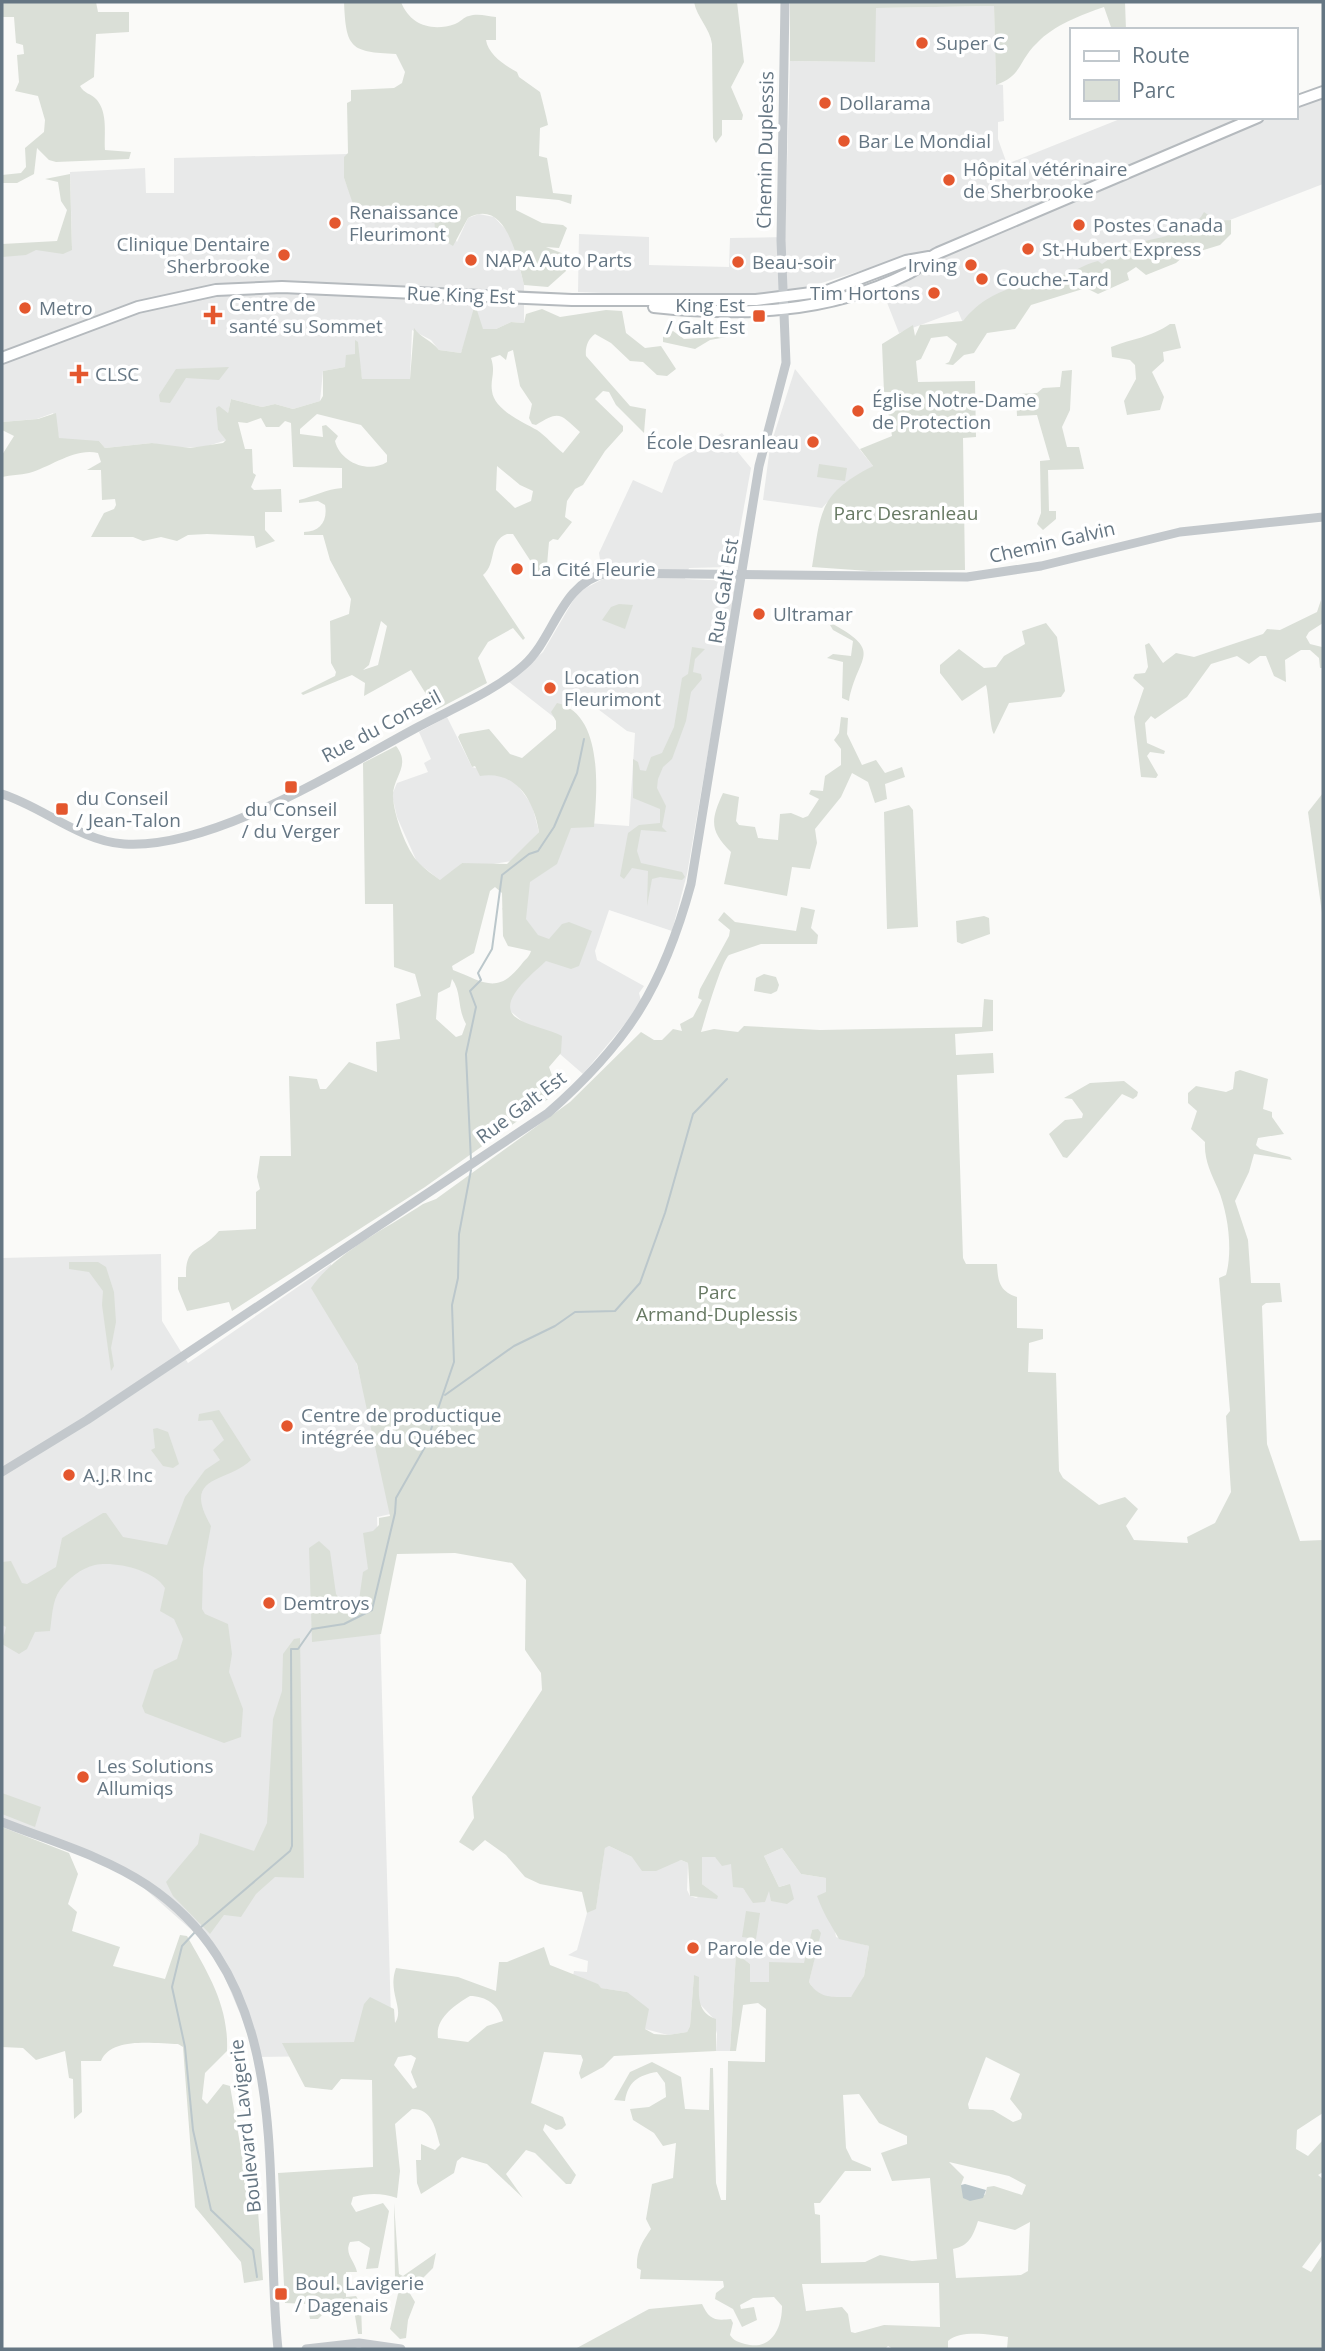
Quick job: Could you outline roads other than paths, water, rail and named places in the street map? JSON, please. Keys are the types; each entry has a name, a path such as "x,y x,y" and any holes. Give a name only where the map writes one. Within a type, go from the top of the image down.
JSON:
{"main road":[{"path":"1297,101 1323,92"},
{"name":"Rue King Est","path":"2,358 138,307 216,290 282,287 595,300 732,301 783,298 837,288 906,261 929,257 1253,119"},
{"name":"Rue King Est","path":"595,300 696,312 785,310 827,302 880,286 911,273 929,257"}],"street":[{"name":"Chemin Duplessis","path":"783,298 780,240 785,2"},
{"name":"Rue Galt Est","path":"2,1472 87,1420 548,1114 613,1051 653,990 672,946 688,896 744,573 759,466 786,363 783,298"},
{"name":"Chemin Galvin","path":"744,573 973,577 1041,566 1180,532 1323,517"},
{"name":"Rue du Conseil","path":"2,794 94,837 115,843 158,842 207,829 290,794 502,681 533,656 569,598 595,576 622,572 744,573"},
{"name":"Boulevard Lavigerie","path":"2,1822 99,1860 146,1884 189,1920 214,1949 233,1983 250,2021 259,2066 271,2200 278,2349"},
{"path":"306,2349 359,2343 401,2349"}],"waterway":[{"path":"471,1161 466,1054 476,1007 470,991 481,980 478,973 492,949 502,875 529,854 538,851 554,827 577,773 584,739"},
{"path":"445,1395 514,1346 555,1326 575,1312 615,1311 640,1283 665,1213 693,1114 727,1079"},
{"path":"200,1928 290,1851 292,1846 291,1649 298,1649 312,1629 344,1624 372,1610 395,1513 396,1498 425,1447 454,1362 452,1305 458,1278 459,1234 471,1170"},
{"path":"196,1931 182,1946 172,1987 185,2047 193,2130 211,2210 253,2250 257,2277"}],"place":[{"name":"Super C","path":"922,43"},
{"name":"Dollarama","path":"825,103"},
{"name":"Bar Le Mondial","path":"844,141"},
{"name":"Hôpital vétérinaire de Sherbrooke","path":"949,180"},
{"name":"Renaissance Fleurimont","path":"335,223"},
{"name":"Postes Canada","path":"1079,225"},
{"name":"St-Hubert Express","path":"1028,249"},
{"name":"Clinique Dentaire Sherbrooke","path":"284,255"},
{"name":"NAPA Auto Parts","path":"471,260"},
{"name":"Beau-soir","path":"738,262"},
{"name":"Irving","path":"971,265"},
{"name":"Couche-Tard","path":"982,279"},
{"name":"Tim Hortons","path":"934,293"},
{"name":"Metro","path":"25,308"},
{"name":"Centre de santé su Sommet","path":"213,315"},
{"name":"King Est / Galt Est","path":"759,316"},
{"name":"CLSC","path":"79,374"},
{"name":"Église Notre-Dame de Protection","path":"858,411"},
{"name":"École Desranleau","path":"813,442"},
{"name":"La Cité Fleurie","path":"517,569"},
{"name":"Ultramar","path":"759,614"},
{"name":"Location Fleurimont","path":"550,688"},
{"name":"du Conseil / du Verger","path":"291,787"},
{"name":"du Conseil / Jean-Talon","path":"62,809"},
{"name":"Centre de productique intégrée du Québec","path":"287,1426"},
{"name":"A.J.R Inc","path":"69,1475"},
{"name":"Demtroys","path":"269,1603"},
{"name":"Les Solutions Allumiqs","path":"83,1777"},
{"name":"Parole de Vie","path":"693,1948"},
{"name":"Boul. Lavigerie / Dagenais","path":"281,2294"}],"park label":[{"name":"Parc Desranleau","path":"906,513"},
{"name":"Parc Armand-Duplessis","path":"717,1303"}]}
